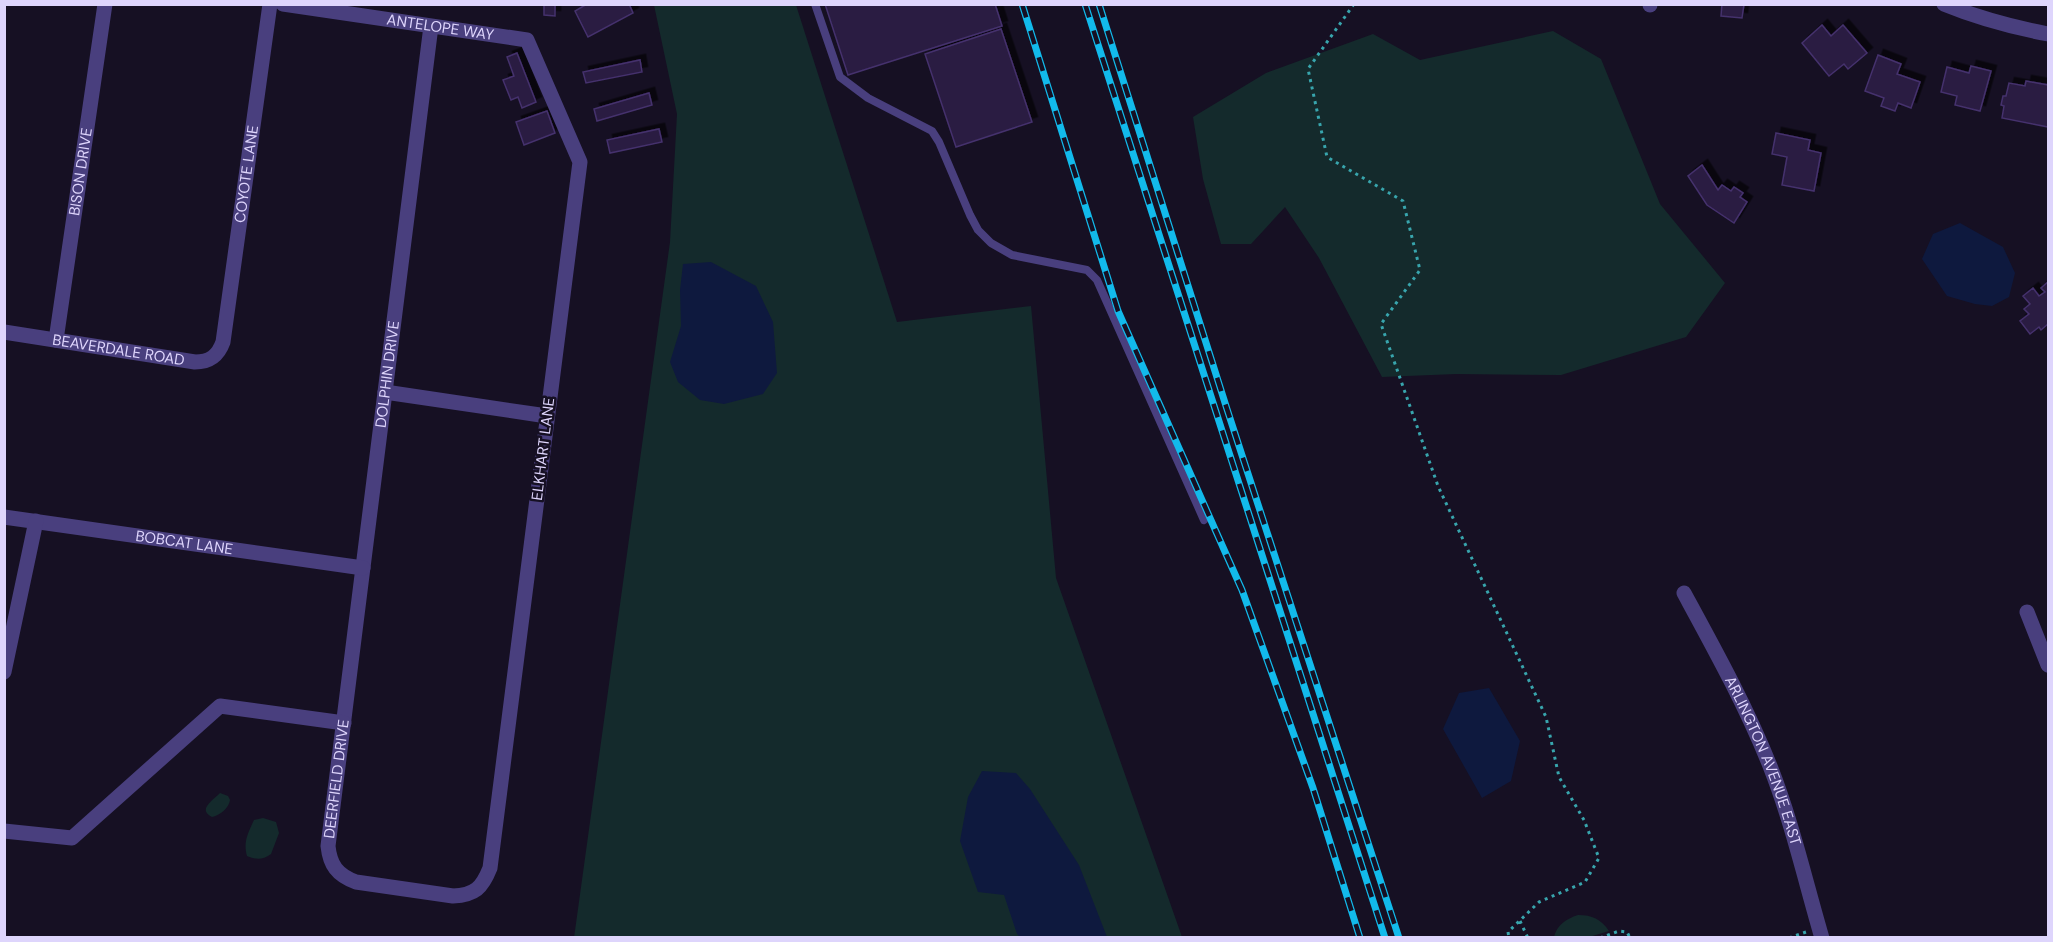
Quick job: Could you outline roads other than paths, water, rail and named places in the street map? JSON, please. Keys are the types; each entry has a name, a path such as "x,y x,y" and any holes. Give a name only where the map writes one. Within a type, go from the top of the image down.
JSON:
{"street":[{"name":"BISON DRIVE","path":"56,340 105,4"},
{"name":"COYOTE LANE","path":"223,342 270,4"},
{"name":"ANTELOPE WAY","path":"283,4 527,40"},
{"path":"1944,4 1974,17 2049,34"},
{"name":"DOLPHIN DRIVE","path":"344,723 431,26"},
{"name":"ELKHART LANE","path":"490,868 580,162 527,40"},
{"name":"BEAVERDALE ROAD","path":"4,332 195,362 206,362 214,357 223,342"},
{"path":"385,392 548,416"},
{"name":"BOBCAT LANE","path":"4,517 363,568"},
{"path":"4,672 36,522"},
{"name":"ARLINGTON AVENUE EAST","path":"1684,593 1745,710 1770,766 1793,831 1822,938"},
{"path":"2027,612 2049,665"},
{"name":"DEERFIELD DRIVE","path":"4,831 72,838 220,706 344,723 328,846 329,858 334,869 343,877 356,882 453,896 476,891 485,882 490,868"}],"lane":[{"path":"815,4 840,77 868,98 932,131 939,142 970,215 978,230 991,243 1012,255 1088,270 1097,280 1204,520"}],"water":[{"path":"1960,223 2003,247 2015,273 2009,297 1992,306 1947,296 1922,259 1933,234"},
{"path":"711,262 756,286 773,322 777,373 763,394 724,404 700,400 678,382 670,362 681,326 680,290 683,264"},
{"path":"1489,688 1520,741 1511,781 1482,798 1443,729 1459,693"},
{"path":"982,771 1016,773 1030,789 1079,865 1107,937 1020,937 1004,895 978,892 960,841 968,797"}],"railway":[{"path":"1022,4 1118,311 1242,590 1313,788 1360,938"},
{"path":"1085,4 1385,938"},
{"path":"1099,4 1226,406 1399,938"}]}
